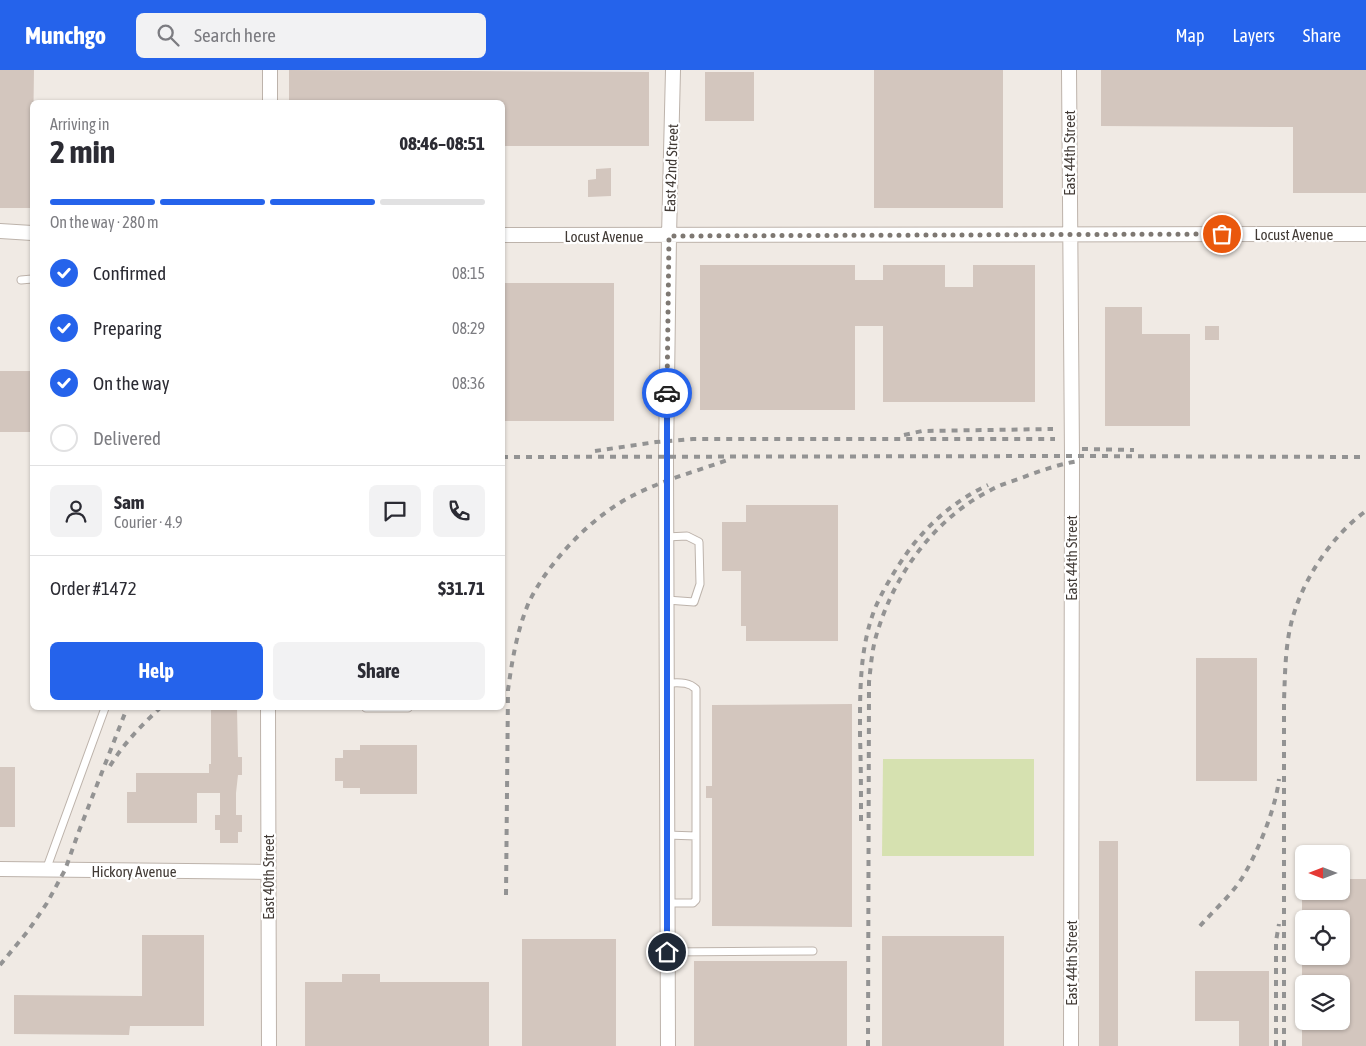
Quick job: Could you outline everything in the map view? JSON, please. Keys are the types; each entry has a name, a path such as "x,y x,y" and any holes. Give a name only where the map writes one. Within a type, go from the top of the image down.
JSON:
{"street":[{"path":"270,70 270,100"},
{"name":"East 42nd Street","path":"668,1046 666,537 669,236 674,70"},
{"name":"East 44th Street","path":"1069,70 1072,456 1071,1046"},
{"path":"0,231 30,233"},
{"name":"Locust Avenue","path":"505,235 1366,234"},
{"name":"East 40th Street","path":"268,710 269,1046"},
{"name":"Hickory Avenue","path":"0,869 268,872"}],"lane":[{"path":"20,280 30,279"},
{"path":"666,537 687,536 699,542 700,584 694,602 667,600"},
{"path":"667,683 686,683 696,689 696,900 692,903 667,903"},
{"path":"46,870 104,710"},
{"path":"667,835 696,836"},
{"path":"667,952 813,951"}],"green space":[{"path":"883,759 1034,759 1034,856 882,856"}],"building":[{"path":"0,70 34,70 34,100 30,100 30,208 0,208"},
{"path":"289,70 649,72 649,146 505,146 505,100 289,100"},
{"path":"874,70 1003,70 1003,208 874,208"},
{"path":"1101,70 1366,70 1366,193 1293,193 1293,127 1101,126"},
{"path":"705,72 754,72 754,121 705,121"},
{"path":"611,168 611,196 588,197 588,180 596,179 596,169"},
{"path":"700,265 855,265 855,280 883,280 883,265 945,265 945,287 973,287 973,265 1035,265 1035,402 883,402 883,326 855,326 855,410 700,410"},
{"path":"505,283 614,283 614,421 505,421"},
{"path":"1105,307 1142,307 1142,334 1190,334 1190,426 1105,426"},
{"path":"1205,326 1219,326 1219,340 1205,340"},
{"path":"0,371 30,371 30,432 0,432"},
{"path":"746,505 838,505 838,641 746,641 746,626 741,626 741,571 722,571 722,522 746,522"},
{"path":"1196,658 1257,658 1257,781 1196,781"},
{"path":"852,704 852,927 712,926 712,798 706,798 706,786 712,786 712,705"},
{"path":"211,710 237,710 238,757 242,757 242,775 238,775 236,793 236,815 242,815 242,832 238,832 238,843 220,843 220,830 215,830 215,815 220,815 220,793 197,793 197,823 127,823 127,792 136,792 136,773 209,773 209,764 211,764"},
{"path":"360,745 417,745 417,794 360,794 360,788 343,788 343,781 335,781 335,758 343,758 343,750 360,750"},
{"path":"0,767 15,767 15,827 0,827"},
{"path":"1099,841 1118,841 1118,1046 1099,1046"},
{"path":"1350,879 1366,879 1366,1046 1302,1046 1302,1030 1350,1030 1350,975 1302,975 1302,965 1350,965 1350,910 1302,910 1302,900 1350,900"},
{"path":"142,935 204,935 204,1026 130,1026 129,1035 14,1034 14,995 142,996"},
{"path":"882,936 1004,936 1004,1046 882,1046"},
{"path":"522,939 616,939 616,1046 522,1046"},
{"path":"694,961 847,961 847,1046 694,1046"},
{"path":"1195,971 1269,971 1269,1046 1239,1046 1239,1021 1195,1021"},
{"path":"342,974 380,974 380,982 489,982 489,1046 305,1046 305,982 342,982"}],"railway":[{"path":"904,435 922,431 1053,429"},
{"path":"595,451 656,442 693,439 1055,439"},
{"path":"1082,449 1134,450"},
{"path":"505,457 1366,457"},
{"path":"506,895 508,690 518,635 529,602 560,555 603,514 646,489 730,459"},
{"path":"868,1046 869,682 874,643 878,630 895,588 907,568 920,549 951,516 997,487 1050,468 1079,461"},
{"path":"861,821 860,720 863,654 870,622 876,606 900,563 926,530 954,505 988,485"},
{"path":"1284,1046 1284,701 1288,643 1296,608 1310,576 1341,533 1366,511"},
{"path":"0,965 28,931 47,903 65,870 126,710"},
{"path":"110,766 133,735 158,710"},
{"path":"1200,926 1241,880 1271,815 1279,779"},
{"path":"1276,1046 1276,941 1279,924"}],"way so far":[{"path":"667,393 669,236 1222,234"}],"route":[{"path":"667,393 667,952"}]}
